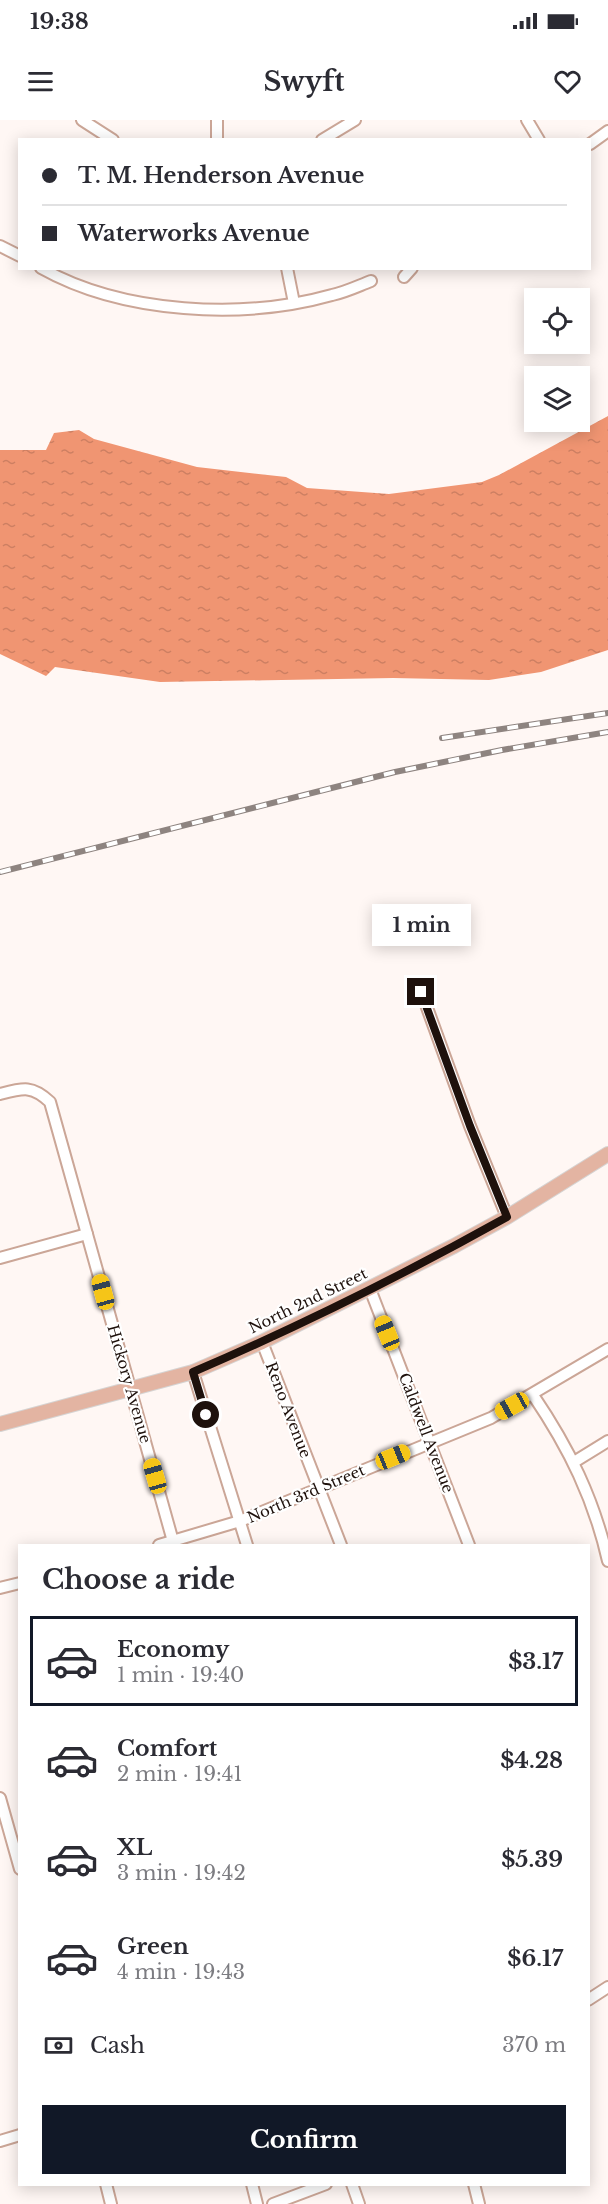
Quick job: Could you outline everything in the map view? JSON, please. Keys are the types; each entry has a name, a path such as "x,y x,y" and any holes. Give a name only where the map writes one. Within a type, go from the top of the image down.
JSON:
{"main road":[{"name":"North 2nd Street","path":"0,1424 193,1372 262,1342 370,1289 507,1217 608,1155"}],"street":[{"path":"82,120 109,138"},
{"path":"216,138 217,120"},
{"path":"325,138 355,120"},
{"path":"527,120 538,138"},
{"path":"591,143 608,131"},
{"path":"0,246 18,255"},
{"path":"48,270 95,291 179,309 221,310 294,303 333,295 371,281"},
{"path":"287,270 294,303"},
{"path":"404,277 410,270"},
{"path":"421,992 470,1126 507,1217"},
{"name":"Hickory Avenue","path":"0,1094 19,1089 38,1090 50,1102 173,1543"},
{"path":"0,1258 87,1234"},
{"name":"Caldwell Avenue","path":"370,1289 469,1544"},
{"name":"Reno Avenue","path":"262,1342 341,1544"},
{"name":"North 3rd Street","path":"173,1543 240,1521 491,1418 608,1349"},
{"path":"193,1372 247,1544"},
{"path":"533,1395 574,1462 604,1527 608,1562"},
{"path":"574,1462 608,1442"},
{"path":"0,1588 18,1584"},
{"path":"0,1798 18,1862"},
{"path":"590,1999 608,1987"},
{"path":"0,2141 18,2136"},
{"path":"106,2186 111,2204"},
{"path":"252,2186 256,2204"},
{"path":"273,2204 321,2186"},
{"path":"353,2186 359,2204"},
{"path":"474,2186 479,2204"}],"water":[{"path":"608,416 608,650 541,672 489,680 393,678 160,682 55,667 46,676 0,654 0,450 46,450 54,433 79,430 94,439 197,467 286,477 307,488 389,494 482,482 578,432 590,432 590,426"}],"railway":[{"path":"442,738 608,713"},
{"path":"0,872 395,772 502,750 608,732"}],"route":[{"path":"206,1415 193,1372 262,1342 507,1217 470,1126 421,992"}]}
